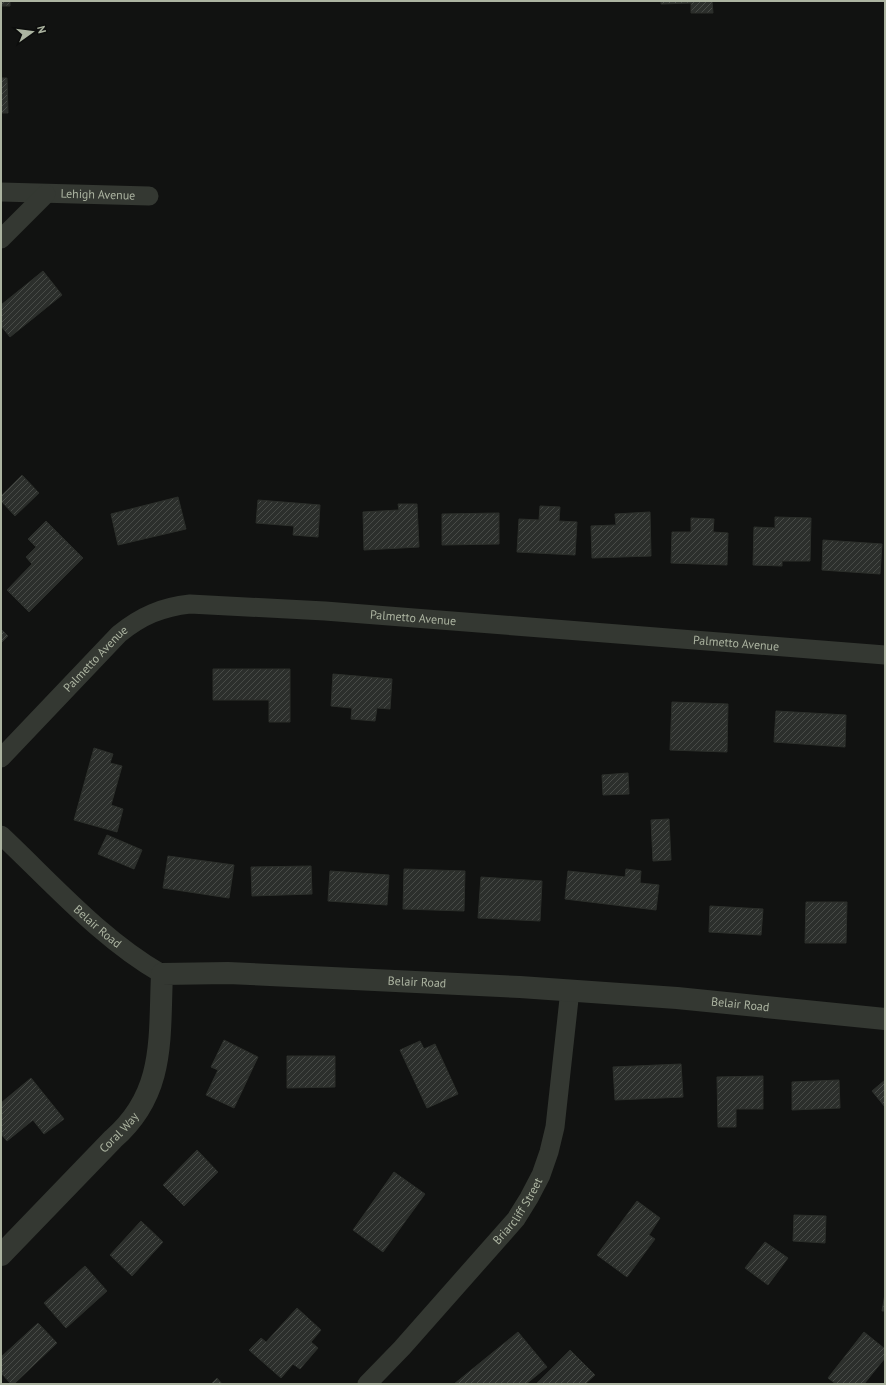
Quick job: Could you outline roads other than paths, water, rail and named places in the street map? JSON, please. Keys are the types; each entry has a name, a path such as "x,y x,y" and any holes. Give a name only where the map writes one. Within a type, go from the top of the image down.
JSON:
{"street":[{"name":"Lehigh Avenue","path":"1,192 149,196"},
{"name":"Lehigh Avenue","path":"1,239 46,194"},
{"name":"Palmetto Avenue","path":"1,758 119,634 134,622 151,612 170,606 190,604 325,611 885,655"},
{"name":"Belair Road","path":"1,835 115,942 136,959 162,974 228,973 570,990 677,998 885,1019"},
{"name":"Coral Way","path":"1,1255 113,1139 128,1126 140,1110 154,1078 157,1058 162,974"},
{"name":"Briarcliff Street","path":"367,1384 402,1348 516,1219 541,1175 555,1127 570,990"}]}
